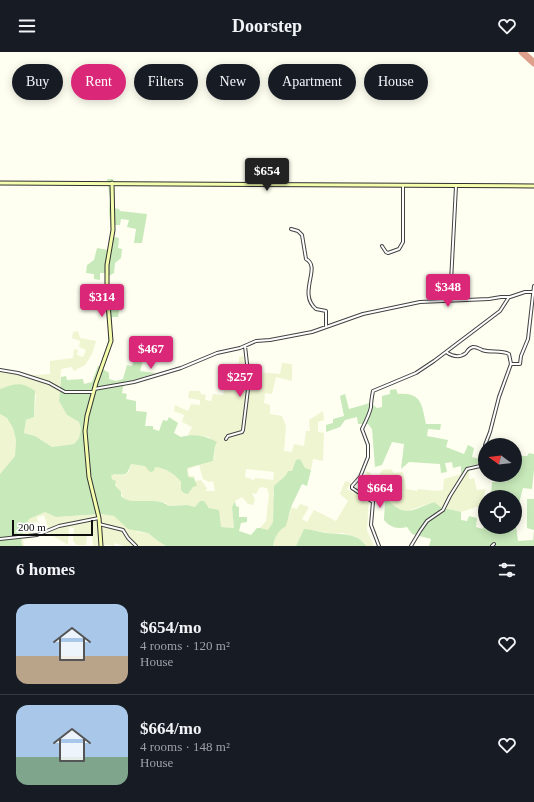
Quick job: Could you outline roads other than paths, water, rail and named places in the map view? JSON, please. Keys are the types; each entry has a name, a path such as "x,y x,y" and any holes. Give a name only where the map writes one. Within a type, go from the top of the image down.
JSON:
{"street":[{"path":"0,183 534,186"},
{"path":"101,546 99,518 90,477 85,431 93,390 111,341 107,290 107,263 113,230 112,183"},
{"path":"382,246 388,253 399,249 403,242 403,186"},
{"path":"450,301 456,186"},
{"path":"291,229 298,231 302,236 306,259 311,264 312,270 307,290 309,300 316,309 326,311 326,326"},
{"path":"511,364 520,364 521,356 528,340 534,286"},
{"path":"0,370 18,373 49,383 65,392 93,390 134,382 182,368 217,353 245,346 256,341 302,334 363,314 420,302 489,299 501,296 510,297 525,292 534,292"},
{"path":"379,546 371,525 373,502 352,488 360,477 368,457 368,445 362,429 371,408 370,404 373,397 372,392 416,373 500,310 510,297"},
{"path":"226,439 228,436 238,434 243,430 249,381 245,346"},
{"path":"446,352 456,357 465,354 470,348 476,347 486,351 501,353 505,352 509,354 511,364 499,397 488,438"},
{"path":"411,546 427,521 443,510 467,469 478,466"},
{"path":"0,539 37,534 59,526 99,518"},
{"path":"99,524 123,530 136,546"}]}
